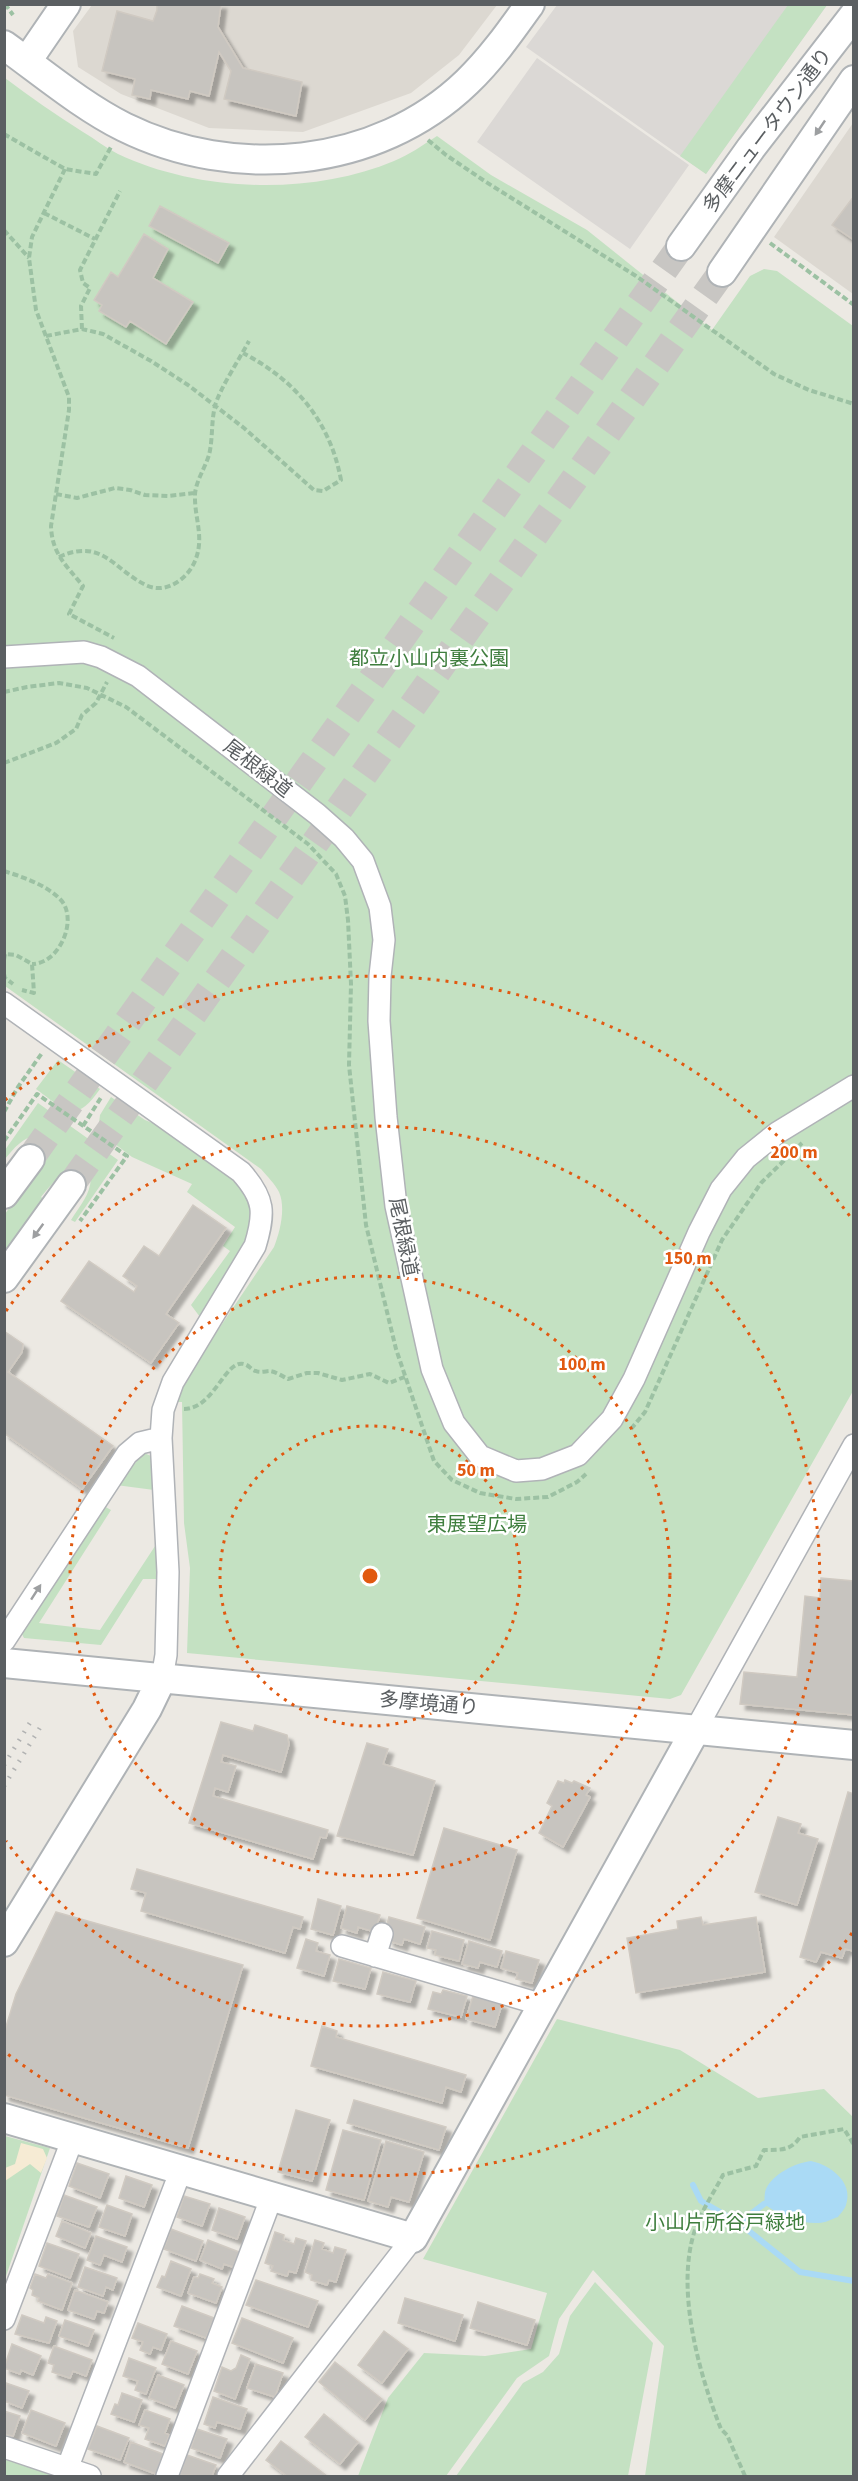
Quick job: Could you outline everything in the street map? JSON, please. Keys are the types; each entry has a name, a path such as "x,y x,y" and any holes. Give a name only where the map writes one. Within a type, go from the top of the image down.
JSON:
{"street":[{"path":"66,4 16,53 102,115 124,127 169,146 224,157 253,159 307,157 359,145 408,125 466,83 489,58 530,4"},
{"name":"多摩ニュータウン通り","path":"681,246 751,148 854,15"},
{"name":"多摩ニュータウン通り","path":"722,272 854,80"},
{"name":"尾根緑道","path":"4,657 84,652 138,676 317,814 344,838 363,861 380,907 384,939 380,976 382,1064 396,1206 405,1252 432,1369 454,1423 480,1456 516,1471 542,1469 578,1455 612,1419 634,1379 699,1232 721,1189 746,1158 777,1133 854,1086"},
{"path":"4,1004 241,1172 254,1186 262,1202 262,1224 255,1246 173,1382 164,1410 161,1438 168,1572 166,1655 162,1678 147,1709 4,1942"},
{"path":"4,1194 30,1159"},
{"path":"4,1278 71,1185"},
{"path":"4,1641 127,1454 140,1443 161,1438"},
{"path":"228,2476 413,2238 854,1445"},
{"name":"多摩境通り","path":"4,1663 854,1745"},
{"path":"375,1956 382,1934"},
{"path":"342,1946 543,2005"},
{"path":"4,2118 413,2238"},
{"path":"4,2319 73,2138"},
{"path":"67,2469 181,2170"},
{"path":"167,2476 272,2196"},
{"path":"4,2447 90,2476"}],"path":[{"path":"5,4 13,15"},
{"path":"4,134 65,169 96,174 112,143"},
{"path":"422,136 494,187 636,276 774,374 809,390 854,404"},
{"path":"4,763 56,743 76,729 82,715 96,703 131,648 69,614 83,586 59,557 52,541 51,526 69,397 36,310 29,258 32,237 65,169"},
{"path":"82,328 81,306 90,288 83,283 80,270 120,191"},
{"path":"44,213 95,239"},
{"path":"4,230 29,258"},
{"path":"765,239 854,305"},
{"path":"46,336 82,328 103,334 151,361 215,405 314,490 323,491 341,480 338,465 319,420 296,390 267,366 243,354"},
{"path":"59,557 71,551 84,550 98,554 113,561 147,586 166,587 185,576 192,568 200,546 195,493 208,457 215,405 249,341"},
{"path":"56,494 77,498 114,488 145,495 168,496 195,493"},
{"path":"4,692 59,683 87,688 126,707 308,844 336,874 345,896 351,984 349,1065 366,1224 396,1349 405,1376 389,1383 370,1374 342,1380 318,1373 307,1373 288,1379 270,1371 256,1372 245,1364 235,1363 229,1368 214,1392 195,1409"},
{"path":"4,871 45,888 62,900 67,919 63,942 52,958 41,964 32,964 16,955 5,954 4,960"},
{"path":"4,974 5,978 22,990 34,993 32,964"},
{"path":"4,1112 18,1087 53,1038"},
{"path":"83,1126 104,1093"},
{"path":"4,1141 37,1094 127,1156 80,1221"},
{"path":"745,2476 716,2416 700,2371 687,2285 694,2234 723,2175 756,2166 764,2151 794,2146 800,2137 844,2129 854,2145"}],"shaded area":[{"path":"92,5 497,5 459,55 411,93 303,132 209,128 121,94 78,67 73,31"},
{"path":"557,5 827,5 706,174 526,47"},
{"path":"537,58 689,165 630,249 477,142"},
{"path":"853,123 853,294 774,237"}],"green space":[{"path":"788,5 827,5 706,174 680,156"},
{"name":"都立小山内裏公園","path":"5,78 118,154 149,167 219,182 255,185 327,180 362,172 394,161 437,136 491,175 587,230 712,330 750,276 764,269 777,271 853,326 853,1391 681,1695 670,1699 187,1653 190,1568 184,1523 182,1402 176,1402 187,1376 274,1247 280,1227 282,1205 277,1189 261,1169 5,986"},
{"path":"58,1060 100,1089 84,1107 77,1111 63,1108 36,1089"},
{"path":"111,1097 145,1120 160,1126 235,1179 253,1203 249,1242 200,1317 191,1305 230,1251 223,1246 235,1227 187,1192 192,1184 132,1157 98,1131 100,1115"},
{"path":"38,1103 118,1160 75,1222 71,1220 88,1191 90,1171 81,1166 69,1170 58,1178 41,1197 45,1200 5,1254 5,1214 24,1187 27,1189 38,1172 45,1155 46,1142 38,1135 28,1138 15,1147 5,1159 5,1150"},
{"path":"144,1453 151,1456 154,1490 116,1485"},
{"path":"102,1505 111,1510 39,1623 100,1630 159,1540 159,1579 143,1579 101,1645 24,1638 21,1632"},
{"name":"小山片所谷戸緑地","path":"557,2019 680,2050 758,2098 824,2089 853,2117 853,2476 645,2476 664,2346 593,2270 559,2319 549,2356 517,2378 446,2476 358,2476 388,2398 424,2353 485,2356 531,2349 547,2293 423,2259"},
{"path":"4,2136 50,2148 5,2279"},
{"path":"595,2282 653,2343 628,2476 456,2476 523,2383 543,2372 559,2354 570,2316"},
{"path":"5,2457 62,2476 5,2476"}],"sand":[{"path":"21,2143 43,2149 47,2158 41,2173 30,2164 5,2181 5,2168 15,2164"}],"water":[{"path":"811,2161 833,2171 847,2189 848,2197 845,2207 838,2217 821,2223 804,2222 776,2212 764,2204 766,2189 779,2174 798,2164"}],"building":[{"path":"157,4 221,4 218,27 243,68 302,82 296,116 224,99 231,71 219,52 209,96 190,91 188,99 151,90 150,99 132,95 135,79 102,71 117,11 153,21"},
{"path":"854,196 854,240 832,225"},
{"path":"160,206 229,243 218,263 149,226"},
{"path":"144,234 168,249 153,278 193,302 166,344 130,321 126,327 99,311 102,305 94,300 111,272 118,277"},
{"path":"193,1205 226,1228 166,1314 179,1323 151,1363 61,1301 89,1261 134,1292 137,1286 123,1276 144,1246 159,1256"},
{"path":"4,1331 23,1344 22,1352 8,1372 113,1446 82,1489 4,1433"},
{"path":"821,1578 854,1581 854,1715 740,1704 744,1672 797,1677 805,1596 820,1598"},
{"path":"221,1722 253,1731 255,1725 287,1735 289,1744 281,1772 223,1755 221,1762 236,1766 228,1792 215,1788 213,1796 328,1830 326,1838 320,1837 313,1859 189,1823"},
{"path":"367,1743 388,1749 383,1764 435,1781 413,1855 337,1836"},
{"path":"565,1780 590,1788 586,1795 590,1797 563,1847 539,1833 552,1806 547,1803 558,1781 564,1783"},
{"path":"848,1792 854,1794 854,1951 845,1949 842,1958 821,1952 816,1962 800,1957"},
{"path":"778,1817 801,1824 798,1833 818,1839 797,1905 755,1892"},
{"path":"444,1828 517,1850 490,1940 417,1918"},
{"path":"137,1869 303,1917 300,1929 293,1927 285,1953 141,1911 146,1893 131,1889"},
{"path":"318,1899 341,1906 333,1935 311,1929"},
{"path":"347,1906 380,1915 375,1932 358,1927 357,1933 341,1928"},
{"path":"56,1912 243,1965 188,2148 4,2095 4,2033 16,1994"},
{"path":"389,1917 425,1927 420,1944 404,1939 402,1945 389,1941 385,1931"},
{"path":"701,1917 703,1925 756,1917 765,1972 636,1993 627,1938 678,1929 677,1921"},
{"path":"432,1931 464,1940 459,1961 435,1955 436,1950 427,1948"},
{"path":"306,1939 318,1943 316,1951 330,1955 324,1976 297,1968"},
{"path":"469,1941 502,1951 497,1967 480,1962 478,1968 462,1964"},
{"path":"506,1951 539,1960 532,1983 516,1979 518,1973 501,1968"},
{"path":"339,1959 371,1968 365,1989 333,1981"},
{"path":"383,1972 416,1981 410,2002 377,1994"},
{"path":"443,1990 467,1996 461,2017 428,2009 433,1992 441,1994"},
{"path":"473,1996 502,2004 495,2027 466,2019"},
{"path":"322,2026 337,2031 336,2037 466,2075 461,2092 446,2087 442,2103 311,2066"},
{"path":"354,2100 446,2127 439,2150 347,2123"},
{"path":"296,2110 330,2120 312,2181 278,2172"},
{"path":"343,2130 381,2140 364,2200 326,2190"},
{"path":"386,2141 424,2152 409,2202 391,2197 388,2207 368,2201"},
{"path":"77,2163 109,2174 100,2198 69,2186"},
{"path":"126,2176 152,2185 144,2207 119,2198"},
{"path":"64,2195 97,2207 89,2227 57,2216"},
{"path":"184,2196 210,2204 202,2226 177,2217"},
{"path":"107,2205 132,2214 125,2236 99,2227"},
{"path":"219,2208 245,2217 237,2239 212,2230"},
{"path":"62,2221 91,2233 85,2248 56,2236"},
{"path":"171,2229 203,2241 196,2261 164,2249"},
{"path":"275,2232 284,2235 283,2240 294,2244 296,2238 306,2241 296,2273 289,2271 287,2276 271,2271 273,2266 265,2263"},
{"path":"96,2236 127,2247 122,2262 104,2255 100,2265 87,2260"},
{"path":"208,2240 239,2252 233,2267 224,2264 222,2269 200,2260"},
{"path":"315,2240 324,2243 322,2249 333,2253 335,2247 346,2250 336,2282 329,2280 327,2285 311,2280 312,2275 305,2272"},
{"path":"47,2243 79,2254 70,2278 39,2266"},
{"path":"171,2261 191,2269 181,2296 157,2287 162,2276 165,2277"},
{"path":"85,2267 117,2278 113,2290 106,2287 103,2296 78,2287"},
{"path":"35,2274 46,2278 48,2274 72,2283 62,2310 38,2301 39,2298 32,2295 33,2290 30,2288"},
{"path":"200,2274 214,2279 212,2283 222,2287 216,2303 188,2293 194,2277 198,2278"},
{"path":"256,2280 318,2301 308,2327 246,2305"},
{"path":"75,2290 108,2302 104,2313 97,2311 94,2319 68,2310"},
{"path":"405,2298 463,2315 455,2341 398,2323"},
{"path":"478,2302 535,2320 527,2345 470,2328"},
{"path":"182,2306 214,2318 206,2338 174,2326"},
{"path":"22,2315 44,2323 46,2317 57,2321 49,2343 15,2334"},
{"path":"242,2318 293,2338 283,2363 232,2343"},
{"path":"65,2320 94,2330 88,2346 59,2336"},
{"path":"138,2323 167,2334 161,2350 153,2347 150,2354 140,2350 143,2342 132,2338"},
{"path":"384,2331 408,2349 382,2383 358,2365"},
{"path":"171,2341 197,2351 188,2374 162,2364"},
{"path":"12,2344 41,2356 33,2375 21,2370 20,2374 4,2368"},
{"path":"54,2346 92,2360 86,2376 73,2371 70,2378 52,2372 54,2365 48,2363"},
{"path":"241,2355 250,2359 235,2399 214,2391 222,2367 231,2371 236,2368"},
{"path":"129,2358 156,2368 146,2394 135,2390 138,2381 123,2376"},
{"path":"335,2362 382,2399 365,2420 319,2382"},
{"path":"256,2364 283,2373 275,2397 247,2388"},
{"path":"158,2375 184,2385 175,2408 149,2398"},
{"path":"6,2383 29,2391 22,2408 4,2401"},
{"path":"122,2393 142,2400 134,2422 111,2414 115,2404 118,2405"},
{"path":"213,2397 247,2409 240,2429 217,2422 215,2428 204,2424"},
{"path":"31,2410 65,2423 56,2446 22,2433"},
{"path":"145,2410 170,2419 165,2433 169,2435 165,2446 145,2439 149,2428 139,2425"},
{"path":"4,2411 20,2416 13,2436 4,2434"},
{"path":"324,2414 358,2442 340,2464 305,2437"},
{"path":"97,2426 129,2438 120,2460 88,2449"},
{"path":"197,2429 227,2439 220,2458 191,2448"},
{"path":"281,2441 327,2476 287,2476 266,2460"},
{"path":"131,2442 163,2454 156,2474 124,2462"},
{"path":"187,2455 216,2465 212,2476 180,2475"}],"waterway":[{"path":"693,2185 701,2201 739,2223"},
{"path":"764,2204 739,2223 800,2272 854,2281"}],"tunnel":[{"path":"30,1159 681,246"},
{"path":"71,1185 722,272"}],"railway":[{"path":"4,1765 31,1721"},
{"path":"4,1786 41,1726"}],"park label":[{"name":"東展望広場","path":"477,1524"}]}
